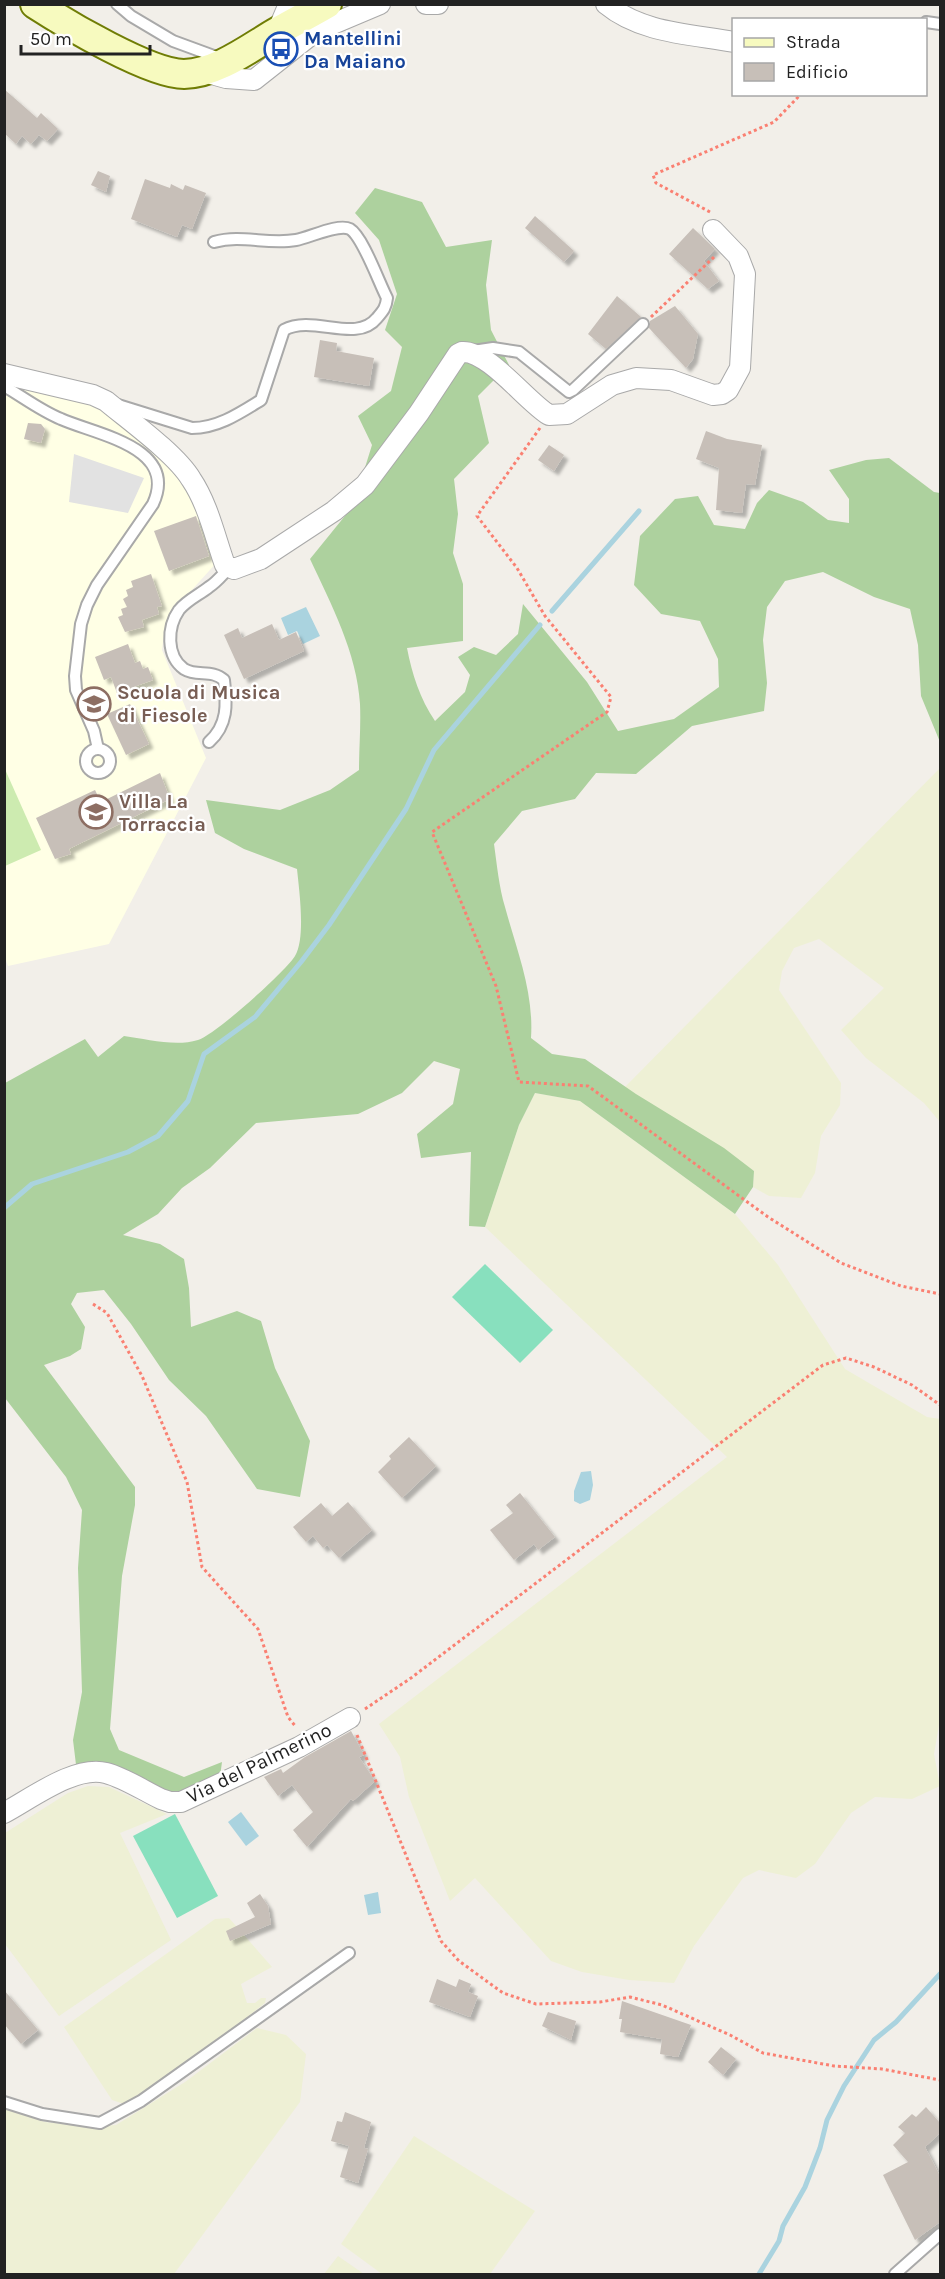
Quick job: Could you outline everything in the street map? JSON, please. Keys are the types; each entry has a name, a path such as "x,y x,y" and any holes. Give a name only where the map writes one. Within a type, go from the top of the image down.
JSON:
{"main road":[{"path":"35,4 128,56 165,71 184,74 201,71 228,61 327,4"}],"street":[{"path":"277,32 289,4"},
{"path":"201,71 225,78 254,80 316,31 380,4"},
{"path":"426,4 438,4"},
{"path":"606,4 631,21 646,26 732,42"},
{"path":"5,378 93,395 106,401 180,464 200,495 225,565 229,568 241,568 261,559 334,511 365,485 419,413 458,354 467,352 502,374 549,415 567,414 612,385 636,378 671,380 713,394 722,394 728,390 740,368 745,274 738,256 713,230"},
{"name":"Via del Palmerino","path":"4,1814 77,1773 92,1771 108,1773 161,1799 181,1802 311,1740 350,1718"}],"lane":[{"path":"117,4 131,16 172,41 228,61"},
{"path":"106,401 192,428 202,428 230,418 261,400 284,330 292,326 307,324 361,330 370,326 386,308 387,298 358,237 350,229 340,227 296,240 265,242 234,237 214,242"},
{"path":"467,352 494,348 519,352 570,392 643,324"},
{"path":"5,378 60,419 127,444 143,453 154,468 159,481 159,492 153,504 97,585 81,624 75,676 76,690 94,731 98,749"},
{"path":"209,742 216,736 225,717 224,680 212,673 191,672 184,669 172,653 171,632 179,611 185,604 212,586 229,568"},
{"path":"4,2102 42,2114 100,2123 141,2101 349,1953"},
{"path":"895,2274 940,2234"}],"path":[{"path":"713,230 719,224 718,216 656,183 653,175 774,122 799,96"},
{"path":"643,324 727,244"},
{"path":"549,415 477,516 517,568 545,616 611,697 607,712 432,832 496,986 519,1082 588,1086 768,1217 841,1263 901,1286 940,1294"},
{"path":"93,1304 107,1313 142,1376 187,1482 202,1567 258,1629 288,1717 292,1724 311,1740"},
{"path":"940,1405 912,1385 874,1367 846,1358 823,1365 411,1678 350,1718 441,1941 459,1961 503,1993 536,2004 600,2002 630,1997 662,2005 730,2035 763,2053 940,2080"}],"shaded area":[{"name":"Scuola di Musica di Fiesole","path":"9,381 102,406 188,482 218,561 173,611 164,634 162,650 206,758 109,944 8,966 5,958 4,391"},
{"path":"74,454 144,478 128,513 69,502"},
{"path":"940,768 940,1122 924,1103 866,1058 841,1030 884,988 819,939 794,948 782,971 779,990 841,1083 840,1105 821,1136 815,1173 801,1198 769,1196 753,1187 754,1171 625,1087"},
{"path":"535,1093 580,1101 735,1214 778,1265 845,1369 927,1417 940,1419 940,1719 934,1754 940,1786 912,1799 875,1797 851,1813 815,1864 796,1878 759,1870 743,1878 694,1946 674,1983 629,1980 582,1972 551,1961 475,1878 450,1901 409,1797 400,1757 379,1724 727,1457 485,1227 519,1125"},
{"path":"88,1786 109,1787 167,1814 120,1833 171,1940 59,2016 5,1944 5,1833 68,1793"},
{"path":"229,1918 272,1967 241,1984 247,2003 255,2003 261,1998 266,1998 265,2003 194,2060 127,2105 112,2100 64,2027 215,1919"},
{"path":"257,2028 286,2035 306,2054 300,2102 174,2274 5,2274 5,2108 45,2122 91,2127 116,2125 185,2082"},
{"path":"414,2136 535,2211 490,2274 382,2274 341,2244"},
{"path":"338,2256 364,2274 324,2274"}],"green space":[{"path":"375,188 422,202 446,247 492,240 486,285 491,330 509,365 478,396 489,443 454,479 458,514 453,553 463,584 463,641 407,648 417,686 435,721 465,692 470,675 458,657 474,647 496,655 518,634 523,604 587,682 618,731 674,719 719,687 718,659 700,621 661,614 634,585 640,536 675,499 698,496 714,525 745,529 757,503 769,490 803,502 828,520 849,523 849,499 829,470 866,460 889,458 934,492 940,493 940,742 921,696 918,645 910,609 874,597 823,572 785,581 767,607 763,640 767,683 764,711 692,726 636,774 596,773 575,799 522,811 494,844 503,899 527,988 531,1038 552,1054 585,1059 636,1094 724,1148 754,1171 753,1187 735,1214 580,1101 535,1093 519,1125 485,1227 469,1226 471,1152 421,1158 417,1134 453,1104 460,1069 434,1061 402,1093 358,1114 256,1123 210,1168 182,1188 158,1214 123,1235 160,1244 184,1259 189,1288 191,1327 237,1311 261,1321 275,1368 310,1441 300,1497 257,1489 206,1416 169,1380 131,1324 104,1290 77,1293 71,1304 85,1327 81,1349 70,1356 44,1365 135,1487 135,1505 122,1576 110,1729 119,1750 184,1777 222,1762 219,1784 181,1802 77,1773 73,1740 82,1692 78,1568 82,1510 66,1477 5,1398 5,1083 85,1039 98,1057 124,1036 171,1043 198,1040 207,1036 249,1002 295,956 301,926 297,869 244,849 215,833 206,800 280,810 330,790 359,770 360,704 354,666 342,629 310,559 353,506 372,445 358,416 391,391 402,347 385,330 397,294 379,240 355,213"},
{"path":"4,767 41,850 5,866 4,866"},
{"path":"485,1264 553,1330 520,1363 452,1297"},
{"path":"175,1814 218,1896 177,1918 133,1836"}],"water":[{"path":"306,607 320,636 303,644 297,631 288,635 281,618"},
{"path":"591,1471 593,1485 590,1500 580,1504 574,1501 574,1491 581,1472"},
{"path":"241,1812 259,1836 246,1846 228,1822"},
{"path":"378,1892 381,1913 368,1915 364,1895"}],"building":[{"path":"4,89 37,118 41,113 58,129 47,141 39,135 31,144 22,136 16,144 4,133"},
{"path":"98,171 110,176 106,192 91,185"},
{"path":"145,179 170,188 171,184 183,190 185,185 206,193 192,229 182,225 177,237 131,219"},
{"path":"535,216 574,251 564,262 525,228"},
{"path":"693,228 715,249 704,261 719,281 708,289 669,254"},
{"path":"617,296 641,317 606,349 588,334"},
{"path":"675,306 698,334 693,359 686,368 649,328 650,321"},
{"path":"320,340 337,343 336,351 374,358 369,386 314,377"},
{"path":"28,423 41,424 45,429 41,443 24,439"},
{"path":"706,431 727,439 762,445 755,485 746,484 742,513 716,510 719,468 696,459"},
{"path":"549,445 564,455 554,471 538,460"},
{"path":"196,516 209,556 169,571 154,531"},
{"path":"151,574 162,606 157,607 159,614 142,620 144,627 125,632 118,617 123,615 121,609 127,607 123,599 128,596 126,590 133,587 131,581"},
{"path":"272,624 279,640 296,632 304,651 244,679 224,635 238,628 242,638"},
{"path":"128,644 135,663 140,661 143,669 148,667 153,680 117,693 111,677 104,680 95,657"},
{"path":"130,704 149,744 126,755 107,714"},
{"name":"Villa La Torraccia","path":"160,773 170,799 69,849 71,854 55,859 36,818 95,790 101,802"},
{"path":"409,1437 436,1466 402,1498 378,1472 391,1459 389,1456"},
{"path":"520,1493 555,1537 538,1550 534,1544 514,1560 490,1530 513,1513 506,1505"},
{"path":"348,1502 372,1530 339,1558 327,1545 323,1548 313,1536 306,1542 293,1527 321,1503 332,1516"},
{"path":"351,1731 364,1755 359,1757 375,1781 353,1801 351,1799 307,1847 293,1830 313,1812 292,1785 278,1796 264,1777 281,1769 283,1773 305,1757"},
{"path":"260,1894 268,1906 271,1924 230,1941 226,1931 255,1917 247,1903"},
{"path":"437,1979 456,1987 459,1979 471,1984 468,1992 478,1996 470,2017 429,2002"},
{"path":"4,1990 38,2030 21,2044 4,2024"},
{"path":"622,2001 691,2025 678,2057 660,2054 662,2039 620,2032 622,2019 619,2019"},
{"path":"548,2012 576,2021 571,2040 542,2026"},
{"path":"721,2047 736,2059 723,2075 708,2062"},
{"path":"926,2107 940,2123 940,2133 925,2147 940,2176 940,2222 915,2240 883,2175 908,2162 893,2145 905,2133 898,2127 912,2114 916,2117"},
{"path":"345,2112 371,2122 364,2148 368,2149 358,2183 340,2177 349,2146 331,2141 337,2121 342,2122"}],"waterway":[{"path":"552,611 639,511"},
{"path":"4,1208 32,1184 128,1152 158,1136 188,1101 204,1054 255,1017 301,962 329,925 406,809 434,750 540,625"},
{"path":"759,2274 779,2241 783,2226 805,2187 820,2148 827,2120 844,2086 874,2040 896,2022 940,1974"}],"place":[{"name":"Mantellini Da Maiano","path":"281,49"},
{"name":"Scuola di Musica di Fiesole","path":"94,704"},
{"name":"Villa La Torraccia","path":"96,812"}]}
